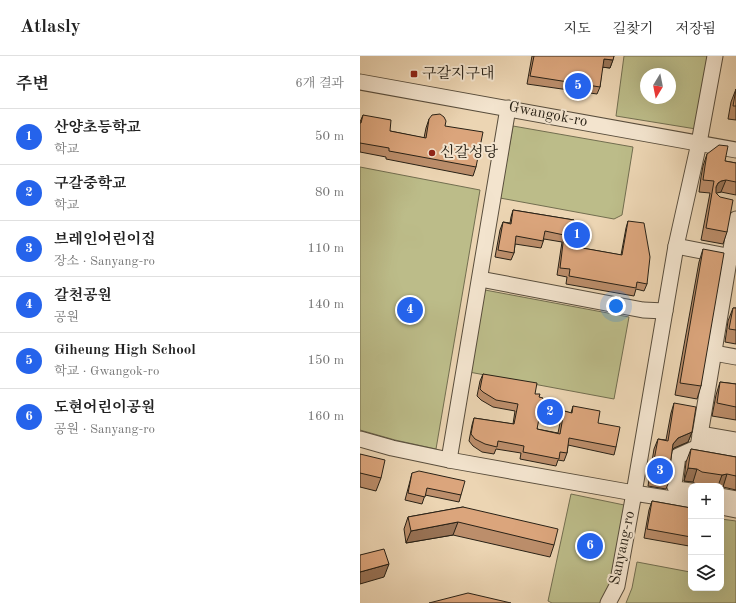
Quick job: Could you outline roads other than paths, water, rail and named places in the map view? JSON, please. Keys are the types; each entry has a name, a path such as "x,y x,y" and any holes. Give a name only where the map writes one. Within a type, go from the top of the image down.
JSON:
{"street":[{"name":"Sanyang-ro","path":"608,603 617,586 676,246 699,143 715,56"},
{"name":"Gwangok-ro","path":"360,82 736,150"},
{"path":"449,460 508,108"},
{"path":"699,441 715,384 714,353 729,308 732,275 730,256 736,225"},
{"path":"676,246 730,256"},
{"path":"480,279 643,310 665,311"},
{"path":"714,353 736,357"},
{"path":"360,439 392,448 449,460 688,502"},
{"path":"688,491 676,489 674,484 678,456 699,441 736,440"},
{"path":"699,441 736,454"},
{"path":"724,497 736,499"},
{"path":"724,508 736,510"}],"place":[{"name":"구갈지구대","path":"414,74"},
{"name":"Giheung High School","path":"578,86"},
{"name":"신갈성당","path":"432,153"},
{"name":"산양초등학교","path":"577,235"},
{"name":"갈천공원","path":"410,310"},
{"name":"구갈중학교","path":"550,412"},
{"name":"브레인어린이집","path":"660,471"},
{"name":"도현어린이공원","path":"590,546"}]}
